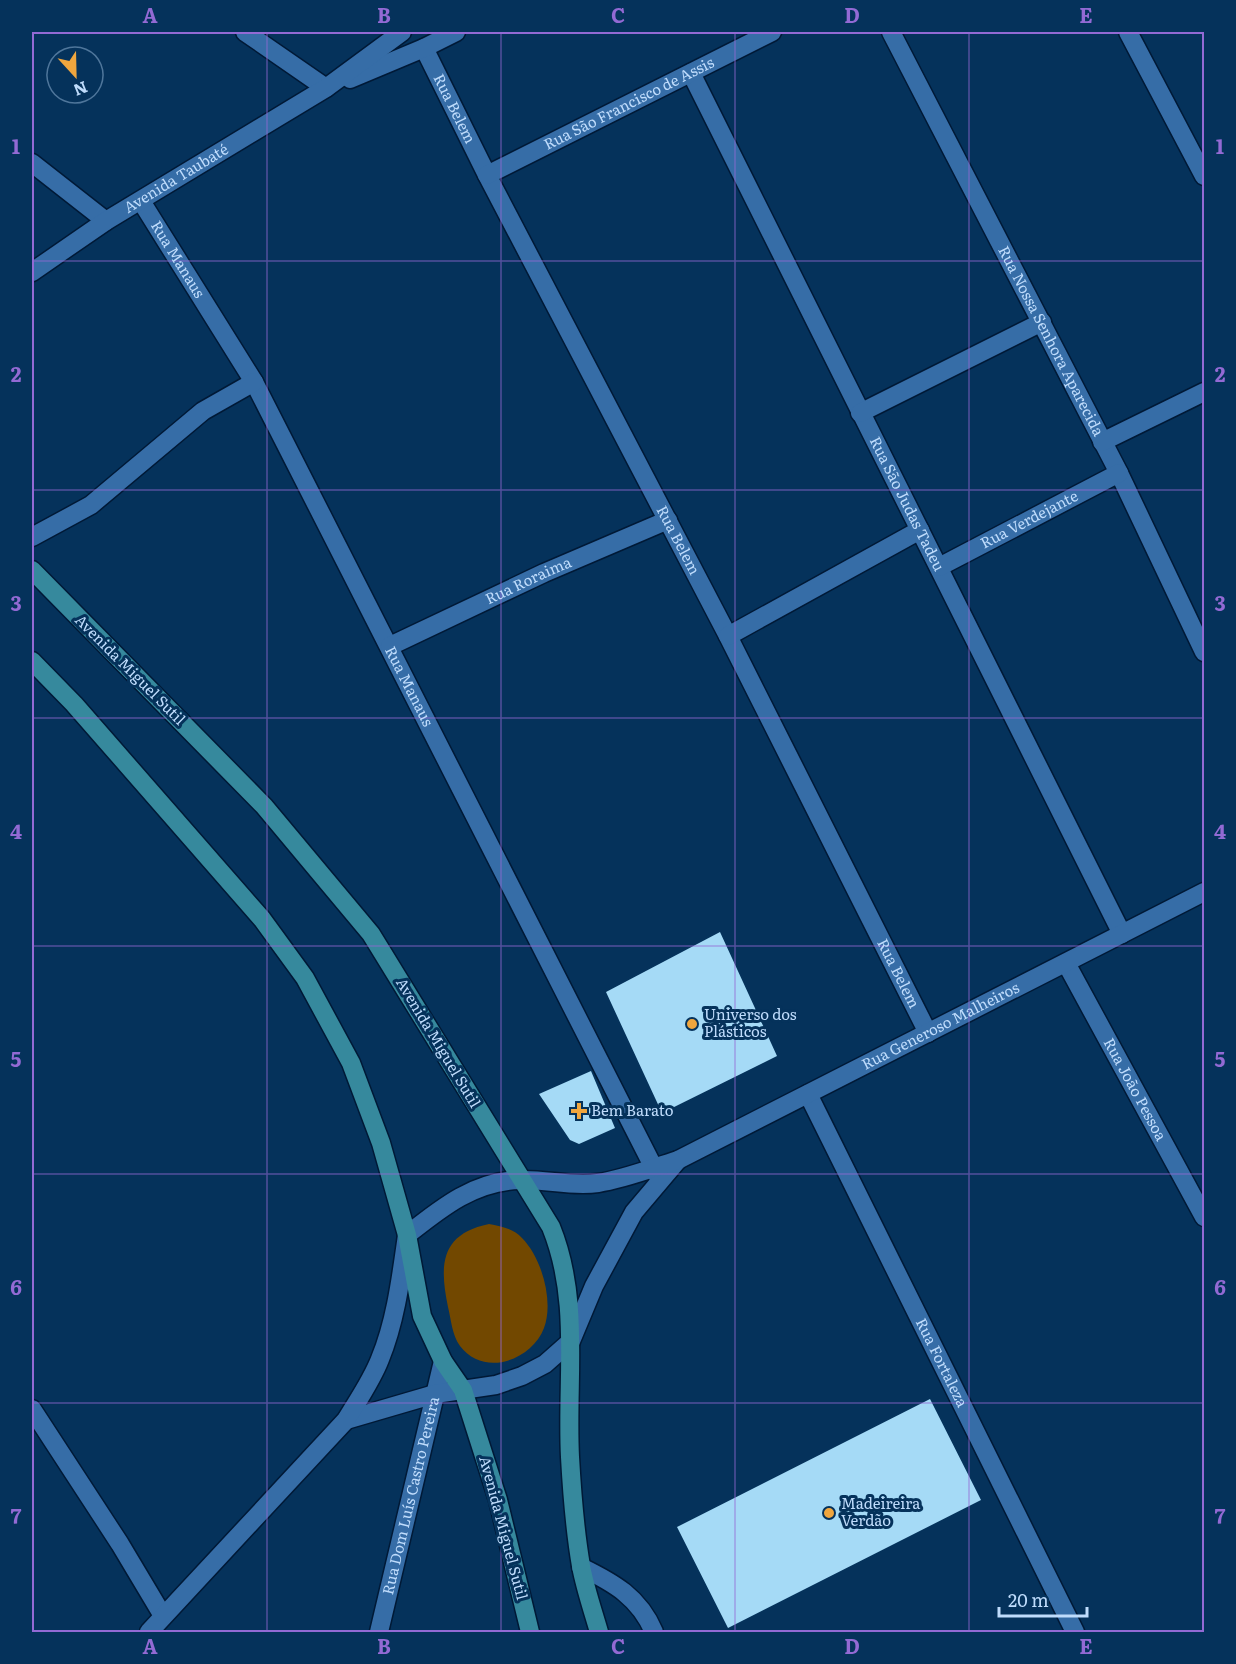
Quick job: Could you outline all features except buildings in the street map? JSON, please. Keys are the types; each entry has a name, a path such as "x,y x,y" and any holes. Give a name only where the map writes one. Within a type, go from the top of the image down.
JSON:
{"main road":[{"name":"Avenida Miguel Sutil","path":"32,570 264,806 372,934 551,1227 561,1252 568,1282 571,1341 570,1457 581,1567 599,1632"},
{"name":"Avenida Miguel Sutil","path":"32,661 74,704 262,919 305,978 351,1063 381,1143 407,1235 422,1316 443,1361 463,1390 498,1500 530,1632"}],"street":[{"path":"245,32 326,88"},
{"name":"Avenida Taubaté","path":"32,272 106,221 326,88 402,32"},
{"name":"Avenida Taubaté","path":"326,88 424,48 456,32"},
{"name":"Rua São Francisco de Assis","path":"487,175 771,32"},
{"name":"Rua Nossa Senhora Aparecida","path":"891,32 1119,473 1204,652"},
{"path":"1128,32 1204,176"},
{"name":"Rua Belem","path":"424,48 487,175 728,636 928,1033"},
{"name":"Rua São Judas Tadeu","path":"691,73 1122,934"},
{"path":"32,163 106,221"},
{"name":"Rua Manaus","path":"141,201 254,382 657,1174"},
{"path":"860,413 1042,322"},
{"path":"32,537 91,505 203,411 254,382"},
{"path":"1102,442 1204,392"},
{"name":"Rua Verdejante","path":"939,567 1119,473"},
{"name":"Rua Roraima","path":"390,646 544,573 668,520"},
{"path":"728,636 920,530"},
{"name":"Rua Generoso Malheiros","path":"521,1180 566,1185 600,1183 657,1174 678,1160 1204,892"},
{"name":"Rua João Pessoa","path":"1066,963 1204,1217"},
{"name":"Rua Fortaleza","path":"808,1094 1076,1632"},
{"path":"346,1420 435,1394 496,1385 522,1377 545,1364 571,1341 594,1286 657,1174"},
{"path":"149,1632 346,1420 370,1379 384,1349 395,1312 407,1235 448,1204 475,1188 521,1180"},
{"name":"Rua Dom Luís Castro Pereira","path":"379,1632 443,1361"},
{"path":"32,1409 164,1616"},
{"path":"581,1567 619,1586 648,1618 654,1632"}],"shaded area":[{"path":"489,1224 515,1232 529,1247 540,1268 548,1306 544,1328 529,1349 506,1361 494,1363 470,1356 457,1342 451,1322 444,1277 444,1264 453,1243 461,1235"}],"place":[{"name":"Universo dos Plásticos","path":"692,1024"},
{"name":"Bem Barato","path":"579,1111"},
{"name":"Madeireira Verdão","path":"829,1513"}]}
